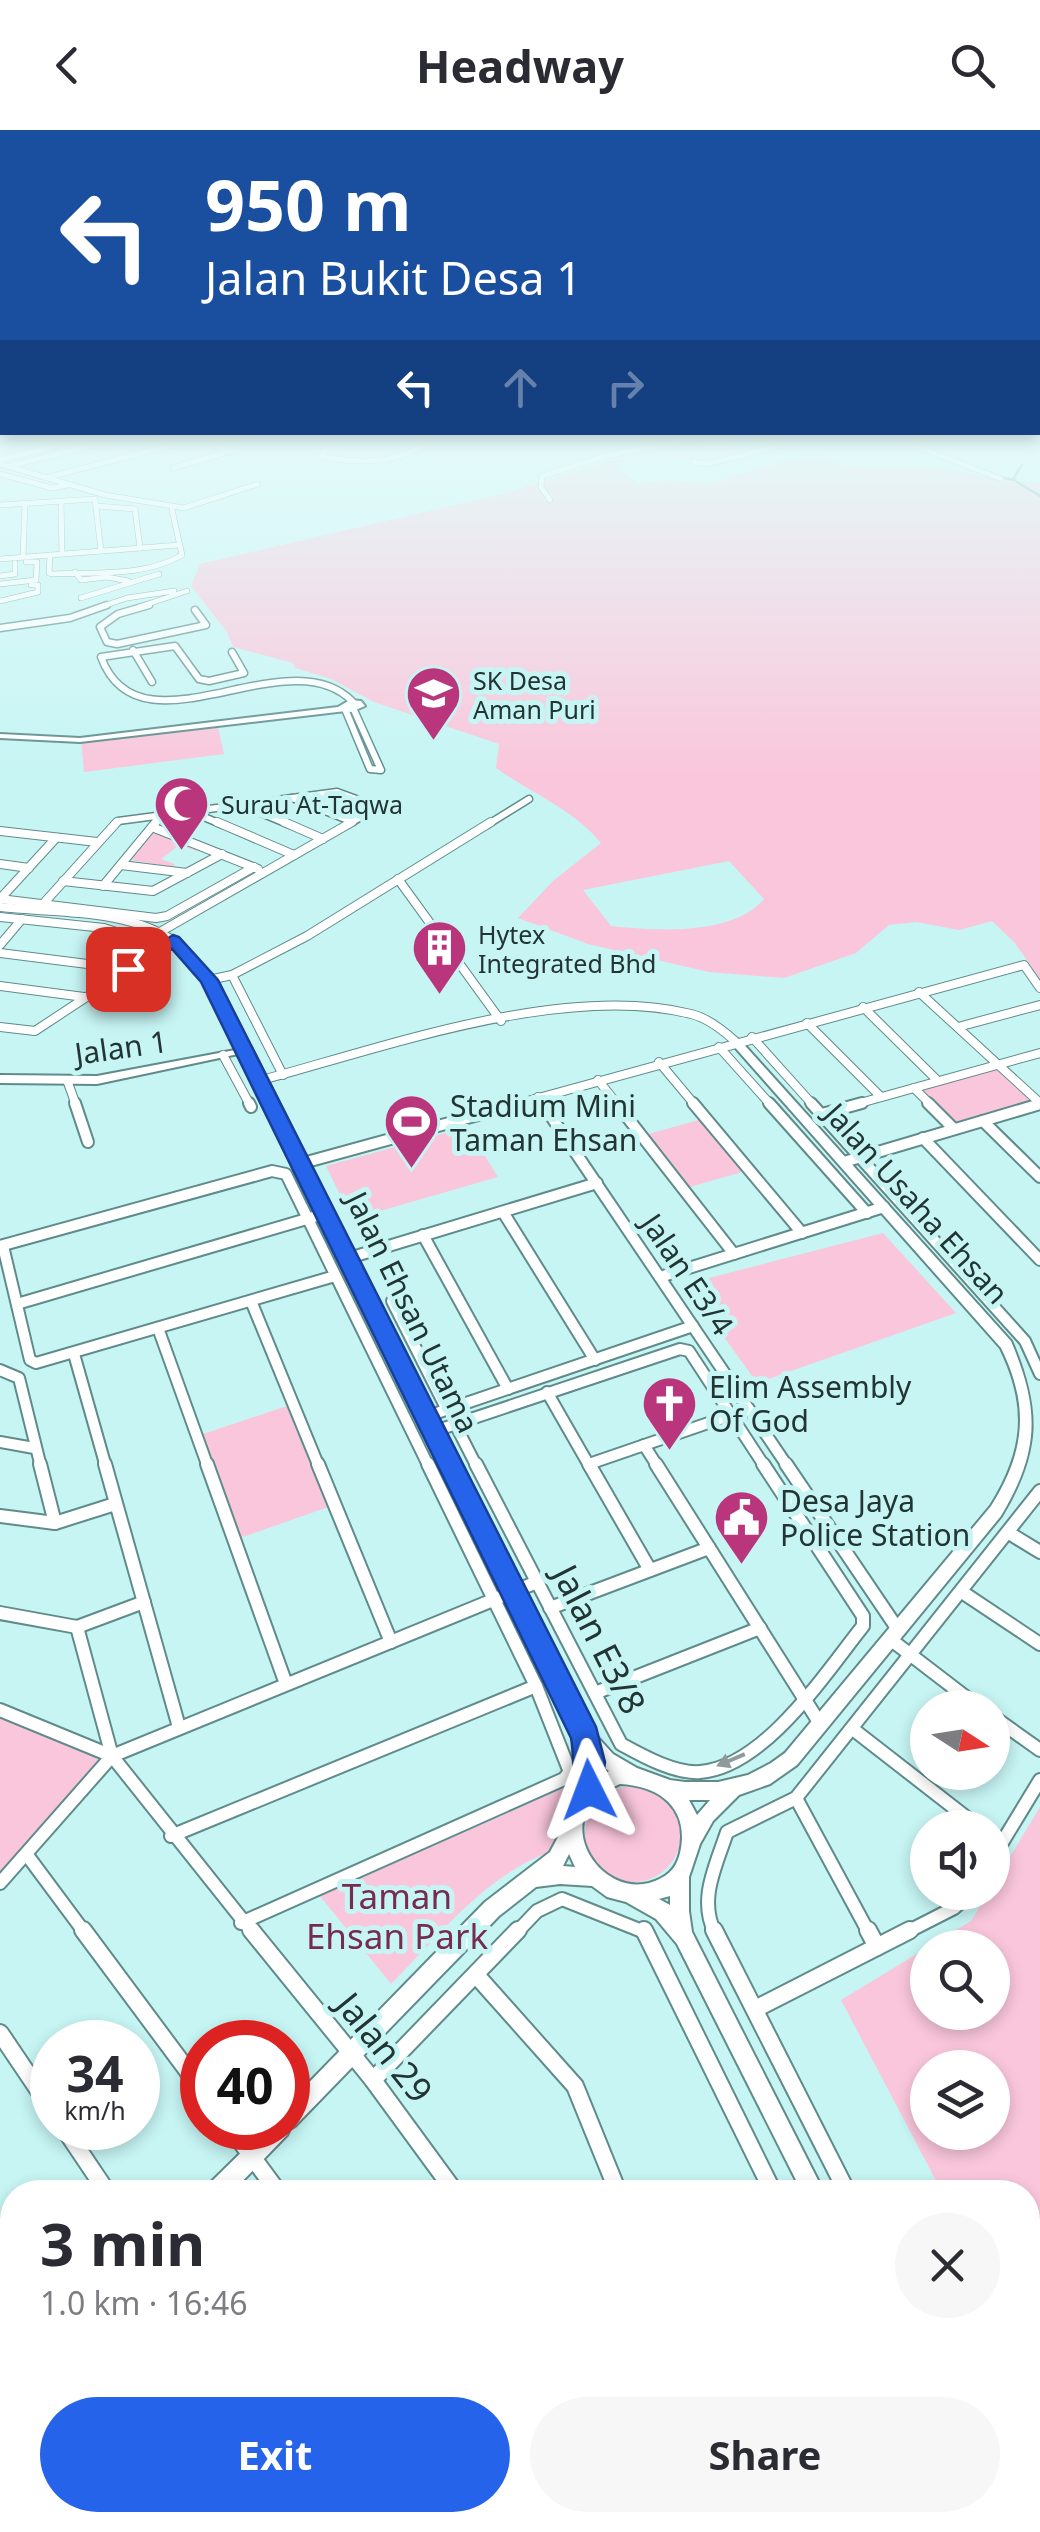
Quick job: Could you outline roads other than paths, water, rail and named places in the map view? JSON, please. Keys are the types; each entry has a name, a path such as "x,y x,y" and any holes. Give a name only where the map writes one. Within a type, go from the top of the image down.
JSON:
{"street":[{"path":"23,549 23,557"},
{"path":"49,558 62,552 134,549"},
{"path":"0,562 135,549"},
{"path":"135,567 136,549"},
{"path":"49,558 50,573 146,569 181,558 180,549"},
{"path":"0,562 36,562 36,580 0,586"},
{"path":"0,576 15,574 15,563"},
{"path":"75,572 81,580 107,577 128,582"},
{"path":"81,598 158,574"},
{"path":"0,586 38,586 37,593 0,601"},
{"path":"0,628 70,618 127,598 187,590 102,623 100,627 108,642 117,644 206,625 195,610"},
{"path":"232,652 244,673 203,681 176,646 102,654 102,664 111,680 127,693 192,699 256,683 311,683 342,688 348,707 370,769 383,769 348,707"},
{"path":"134,650 152,682"},
{"path":"0,734 80,740 348,707"},
{"path":"43,904 118,821 334,792 378,807"},
{"path":"291,798 353,822"},
{"path":"209,980 232,976 529,800"},
{"path":"160,932 389,801"},
{"path":"242,805 323,839"},
{"path":"190,812 294,855"},
{"path":"103,886 157,816"},
{"path":"152,827 265,872"},
{"path":"0,831 97,842"},
{"path":"0,899 56,838"},
{"path":"63,881 153,891 222,854"},
{"path":"0,864 29,868"},
{"path":"121,864 187,873"},
{"path":"0,899 156,918 167,916 254,867"},
{"path":"398,880 501,1021"},
{"name":"Jalan Ehsan Utama","path":"0,907 160,932 173,940 209,980 585,1736 606,1760 633,1774"},
{"path":"0,916 117,931 145,937 162,947"},
{"path":"0,945 22,919"},
{"path":"0,1028 35,1030 173,940"},
{"path":"0,953 128,969"},
{"path":"302,1162 1024,965 1040,988"},
{"path":"232,976 282,1075"},
{"path":"0,986 85,998"},
{"path":"919,992 1040,1103"},
{"path":"958,1028 1040,1004"},
{"path":"863,1007 938,1081"},
{"name":"Jalan Usaha Ehsan","path":"262,1080 559,1010 660,1008 700,1018 744,1039 844,1162 1006,1345 1019,1367 1028,1413 1027,1448 1016,1480 782,1767 732,1791 714,1807 694,1837"},
{"path":"807,1023 881,1097"},
{"path":"744,1039 822,1114 1025,1341 1040,1374"},
{"path":"718,1046 867,1213"},
{"name":"Jalan 1","path":"0,1079 68,1080 134,1075 246,1049"},
{"path":"822,1114 1040,1052"},
{"path":"223,1055 251,1107"},
{"path":"660,1062 802,1233"},
{"path":"68,1080 88,1142"},
{"path":"598,1080 734,1254"},
{"path":"914,1088 954,1129"},
{"name":"Jalan E3/4","path":"538,1097 750,1409 909,1656 955,1690"},
{"path":"844,1162 1040,1103"},
{"path":"983,1120 1040,1176"},
{"path":"922,1138 1040,1260"},
{"path":"1027,1164 1040,1160"},
{"path":"242,1923 564,1779 570,1772 569,1762 536,1686 286,1174 272,1171 2,1246 30,1360 36,1363 335,1276"},
{"path":"350,1258 597,1183"},
{"path":"660,1277 884,1208"},
{"path":"502,1212 595,1360"},
{"path":"17,1304 327,1213"},
{"path":"424,1236 508,1389"},
{"path":"251,1301 390,1642"},
{"path":"392,1301 447,1410"},
{"path":"431,1424 447,1410 693,1326"},
{"path":"158,1328 286,1684"},
{"path":"1006,1345 1025,1341"},
{"path":"431,1424 455,1424 680,1349 690,1350 732,1415"},
{"path":"74,1354 180,1727"},
{"path":"2,1371 18,1378 55,1523"},
{"path":"547,1392 650,1570"},
{"path":"589,1464 750,1409"},
{"name":"Jalan E3/8","path":"455,1424 621,1744 696,1772 754,1751 863,1626 863,1616 732,1415"},
{"path":"0,1442 34,1448"},
{"path":"644,1444 819,1722"},
{"path":"838,2180 706,1915 707,1892 726,1832 796,1798 854,1730 1040,1491"},
{"path":"0,1516 55,1523 115,1504"},
{"path":"1009,1532 1040,1552"},
{"path":"550,1608 709,1548"},
{"path":"0,1883 112,1756 537,1582"},
{"path":"962,1592 1040,1644"},
{"path":"0,1613 78,1628 144,1602"},
{"path":"78,1628 112,1756"},
{"path":"595,1693 760,1628"},
{"path":"171,1836 536,1686"},
{"path":"0,1710 112,1756"},
{"path":"1010,1729 1040,1750"},
{"path":"854,1730 957,1810"},
{"name":"Jalan Ehsan Utama","path":"582,1798 589,1790 591,1769 585,1736"},
{"name":"Jalan 29","path":"112,1756 171,1836 373,2080 446,2180"},
{"path":"310,2096 492,1909 534,1880 563,1851 582,1798 605,1780 633,1774 652,1779 669,1789 688,1814 694,1837 680,1877 679,1911 684,1937"},
{"path":"1010,1823 1040,1780"},
{"name":"Jalan Usaha Ehsan","path":"669,1789 694,1793 732,1791"},
{"path":"796,1798 877,1947"},
{"path":"572,1829 578,1856 592,1877"},
{"path":"27,1855 180,2060"},
{"path":"534,1880 560,1875 592,1877 663,1912 684,1937 807,2180"},
{"path":"631,1894 663,1889 680,1877"},
{"path":"373,2080 537,1911 562,1900 646,1931 767,2180"},
{"path":"755,2009 949,1910"},
{"path":"477,1976 574,2086 613,2180"},
{"path":"0,2034 30,2078"},
{"path":"79,2150 99,2180"},
{"path":"248,2150 270,2180"},
{"path":"229,2180 257,2150"}],"place":[{"name":"SK Desa Aman Puri","path":"434,743"},
{"name":"Surau At-Taqwa","path":"182,853"},
{"name":"Hytex Integrated Bhd","path":"439,997"},
{"name":"Stadium Mini Taman Ehsan","path":"411,1171"},
{"name":"Elim Assembly Of God","path":"670,1452"},
{"name":"Desa Jaya Police Station","path":"741,1566"}],"park label":[{"name":"Taman Ehsan Park","path":"397,1915"}]}
